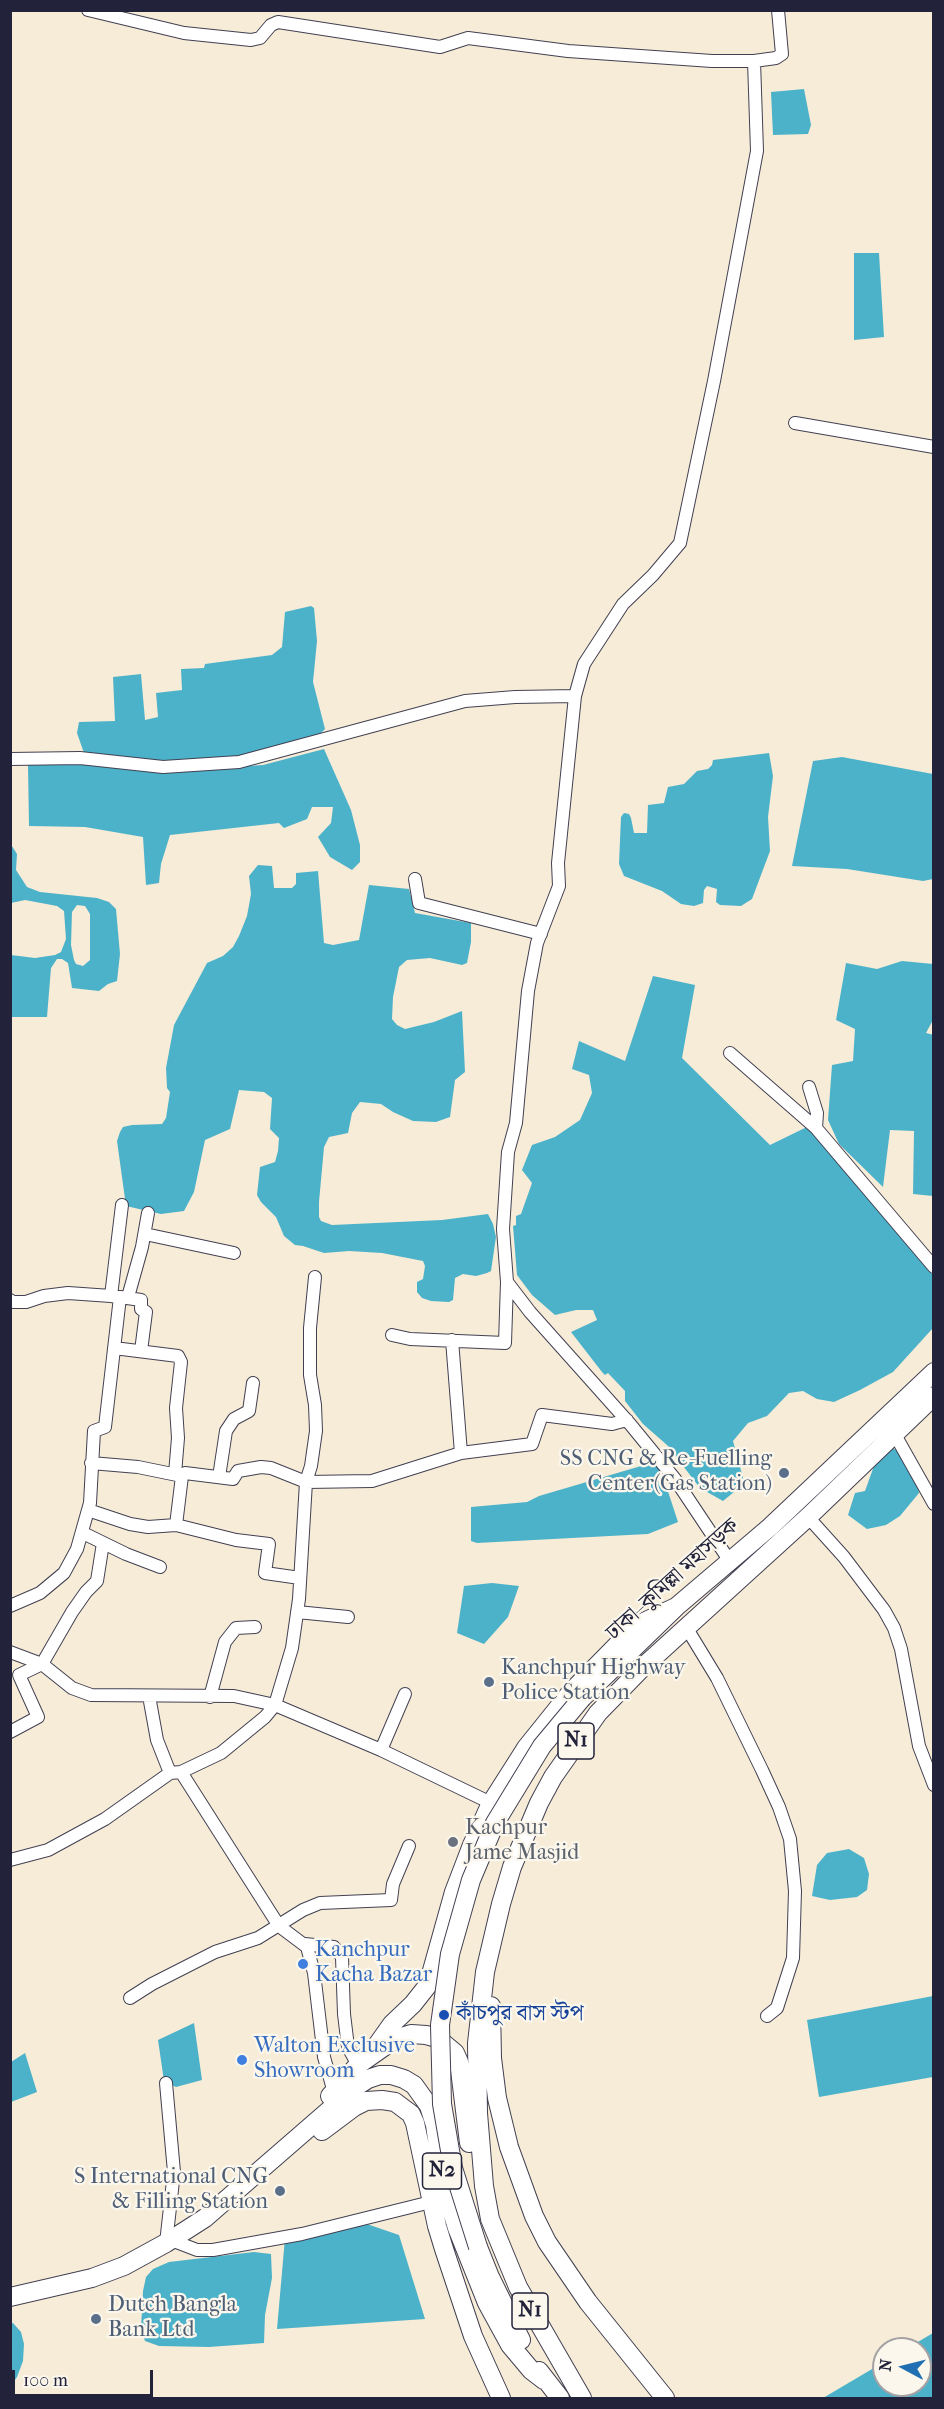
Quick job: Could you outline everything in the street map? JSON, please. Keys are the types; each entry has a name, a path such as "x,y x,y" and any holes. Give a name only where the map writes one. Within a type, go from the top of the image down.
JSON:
{"highway":[{"name":"ঢাকা–কুমিল্লা মহাসড়ক","path":"560,2398 544,2380 504,2306 478,2247 453,2168 442,2104 440,2025 450,1954 471,1880 495,1823 542,1746 582,1698 676,1607 770,1527 933,1372"},
{"name":"ঢাকা–কুমিল্লা মহাসড়ক","path":"582,2398 527,2306 503,2252 490,2218 483,2169 476,2078 477,2043 485,1972 512,1867 539,1803 553,1777 598,1713 628,1681 933,1396"},
{"name":"N1","path":"364,2060 392,2024 422,1995 428,1985 454,1892 472,1845 491,1803 526,1748 570,1692 597,1663 644,1622 676,1607"},
{"name":"N1","path":"485,1972 491,1993 492,2058 496,2097 509,2147 530,2207 547,2242 588,2302 665,2398"},
{"name":"N2","path":"193,2224 200,2213 334,2093 364,2060 395,2039 411,2034 438,2038 455,2053 462,2074 474,2181 481,2202 490,2218"},
{"name":"N2","path":"10,2297 92,2278 124,2266 168,2241 204,2218 357,2086 380,2075 391,2075 414,2085 425,2100 432,2116 444,2181 457,2228 487,2303 510,2345 531,2370 544,2380"},
{"name":"N2","path":"296,2140 313,2138 360,2103 382,2100 395,2102 411,2114 415,2123 440,2238 473,2336 501,2398"}],"street":[{"path":"88,10 184,33 251,40 260,38 271,25 278,22 440,47 468,38 568,51 712,61 754,61 776,58 782,54 778,10"},
{"path":"392,1335 410,1339 505,1343 507,1282 503,1228 508,1152 516,1123 528,991 537,943 559,886 558,863 575,696 584,664 623,604 681,543 757,151 754,61"},
{"path":"795,423 933,447"},
{"path":"10,759 80,758 163,767 239,762 465,701 575,696"},
{"path":"415,879 419,903 541,934"},
{"path":"730,1053 816,1128 933,1267"},
{"path":"809,1087 817,1113 816,1128"},
{"path":"10,1606 40,1593 64,1573 77,1550 82,1533 88,1510 94,1431 105,1427 120,1297 123,1205"},
{"path":"120,1297 145,1234 148,1213"},
{"path":"145,1234 234,1253"},
{"path":"10,1860 48,1850 105,1819 175,1773 221,1753 265,1717 275,1705 292,1647 300,1578 306,1482 311,1466 316,1431 310,1375 310,1328 315,1277"},
{"path":"507,1282 530,1312 627,1420 675,1479 729,1560"},
{"path":"10,1300 27,1302 44,1296 68,1293 141,1300 141,1309 146,1312 141,1351"},
{"path":"452,1340 461,1453"},
{"path":"114,1348 178,1356 181,1362 176,1408 178,1438 176,1525"},
{"path":"219,1477 226,1431 234,1419 249,1411 253,1383"},
{"path":"91,1463 138,1467 178,1475 185,1473 233,1479 238,1471 271,1468 306,1482 372,1481 461,1453 532,1444 542,1415 612,1424 627,1420"},
{"path":"894,1433 933,1504"},
{"path":"88,1510 130,1524 148,1527 176,1525 236,1540 269,1544 265,1573 300,1578"},
{"path":"807,1516 844,1557 884,1610 894,1629 901,1649 919,1746 933,1785"},
{"path":"82,1533 160,1567"},
{"path":"10,1732 38,1717 19,1675 42,1664 72,1612 97,1581 103,1543"},
{"path":"297,1612 348,1617"},
{"path":"210,1697 225,1642 236,1628 255,1627"},
{"path":"686,1627 717,1678 779,1807 790,1839 795,1891 793,1958 777,2008 767,2016"},
{"path":"10,1652 42,1664 72,1688 91,1695 234,1696 275,1705 381,1750 491,1803"},
{"path":"381,1750 405,1694"},
{"path":"149,1696 157,1740 175,1773 279,1926 305,1944 334,1947 342,1957 348,2047 364,2060"},
{"path":"130,1998 152,1984 215,1952 258,1938 303,1910 320,1903 391,1900 393,1884 409,1846"},
{"path":"305,1944 314,1973 324,2057 334,2093"},
{"path":"166,2083 174,2172 168,2241 197,2250 213,2250 302,2234 431,2202"}],"water":[{"path":"804,89 811,125 808,134 773,135 771,92"},
{"path":"854,253 879,253 884,337 854,340"},
{"path":"311,606 314,608 317,641 313,682 325,729 320,734 268,752 213,760 166,762 84,753 77,733 79,722 115,721 113,677 141,674 145,720 158,717 156,693 182,690 181,669 204,668 205,664 272,655 282,647 285,612"},
{"path":"324,749 351,810 360,845 360,862 352,870 330,857 318,837 331,823 333,807 312,807 307,819 284,828 279,823 170,835 161,864 159,883 146,885 143,837 85,827 29,826 28,765 87,764 171,771 263,765"},
{"path":"769,753 773,776 768,817 770,851 752,899 741,906 720,905 716,902 717,889 707,886 704,890 703,903 694,906 681,904 662,891 624,876 619,864 621,817 624,813 629,814 631,818 634,833 647,833 648,805 664,803 668,787 684,784 697,771 708,769 713,760"},
{"path":"842,757 933,774 933,879 923,881 847,869 792,866 813,761"},
{"path":"10,843 17,854 16,870 27,887 40,892 97,898 109,902 116,909 120,954 117,981 99,991 72,988 68,963 57,959 51,968 47,1017 11,1017 11,955 35,958 55,955 61,952 66,939 64,911 57,906 25,900 11,903","holes":["77,905 85,906 90,914 90,960 83,966 76,964 74,960 71,945 72,912"]},
{"path":"258,865 272,866 274,888 292,888 296,884 296,873 318,871 324,943 333,945 359,940 369,885 409,889 415,913 471,923 471,942 467,963 462,965 430,958 407,960 399,967 393,997 392,1019 405,1029 434,1022 462,1011 465,1072 455,1080 450,1117 436,1122 413,1121 381,1104 360,1102 352,1113 348,1133 329,1137 324,1147 319,1202 321,1221 332,1225 442,1220 488,1214 496,1237 491,1271 476,1276 463,1274 455,1278 453,1300 449,1302 431,1301 422,1298 417,1292 417,1282 423,1279 425,1266 423,1261 382,1253 349,1251 324,1253 295,1245 284,1236 276,1217 257,1195 260,1167 275,1162 279,1138 270,1129 272,1098 264,1092 239,1090 230,1129 205,1140 194,1192 184,1211 161,1214 126,1206 117,1141 120,1132 123,1127 132,1125 162,1124 166,1118 170,1092 167,1088 166,1068 174,1025 207,963 223,956 233,947 239,936 247,916 251,894 249,876"},
{"path":"902,961 933,964 933,1020 926,1033 934,1035 933,1196 913,1194 914,1131 890,1130 883,1187 839,1144 828,1120 832,1065 853,1061 855,1029 836,1020 846,963 877,969"},
{"path":"653,976 695,985 682,1058 770,1145 811,1125 933,1275 933,1328 893,1372 834,1402 817,1399 803,1391 789,1393 767,1416 748,1423 733,1441 743,1478 739,1488 723,1501 700,1488 667,1445 643,1424 625,1401 625,1391 608,1373 605,1375 602,1372 571,1332 597,1320 593,1310 576,1310 555,1315 532,1295 517,1275 513,1226 516,1225 516,1216 521,1214 532,1183 522,1170 532,1145 555,1137 580,1120 592,1093 589,1075 572,1069 579,1041 625,1061"},
{"path":"891,1447 903,1454 906,1467 916,1476 919,1493 900,1516 886,1525 867,1529 848,1515 855,1493 865,1491 879,1452"},
{"path":"658,1461 678,1522 648,1534 477,1543 471,1541 471,1507 527,1502 539,1496"},
{"path":"492,1583 519,1586 508,1617 484,1644 457,1633 464,1586"},
{"path":"849,1849 864,1858 869,1874 867,1890 857,1897 830,1900 812,1896 817,1865 827,1853"},
{"path":"933,1996 933,2077 819,2097 807,2020"},
{"path":"194,2023 202,2080 176,2087 164,2081 158,2040"},
{"path":"25,2053 37,2092 11,2102 11,2062"},
{"path":"364,2223 399,2235 425,2319 277,2329 285,2238"},
{"path":"254,2252 271,2254 272,2278 265,2315 264,2343 209,2347 159,2346 145,2341 141,2329 143,2291 146,2277 153,2269 169,2262"},
{"path":"13,2323 21,2332 24,2344 23,2361 11,2386 10,2324"},
{"path":"933,2333 933,2398 823,2398 872,2369 872,2397 932,2397 932,2337 926,2337"}],"place":[{"name":"SS CNG & Re-Fuelling Center(Gas Station)","path":"784,1473"},
{"name":"Kanchpur Highway Police Station","path":"489,1682"},
{"name":"Kachpur Jame Masjid","path":"453,1842"},
{"name":"Kanchpur Kacha Bazar","path":"303,1964"},
{"name":"কাঁচপুর বাস স্টপ","path":"444,2015"},
{"name":"Walton Exclusive Showroom","path":"242,2060"},
{"name":"S International CNG & Filling Station","path":"280,2191"},
{"name":"Dutch Bangla Bank Ltd","path":"96,2319"}]}
